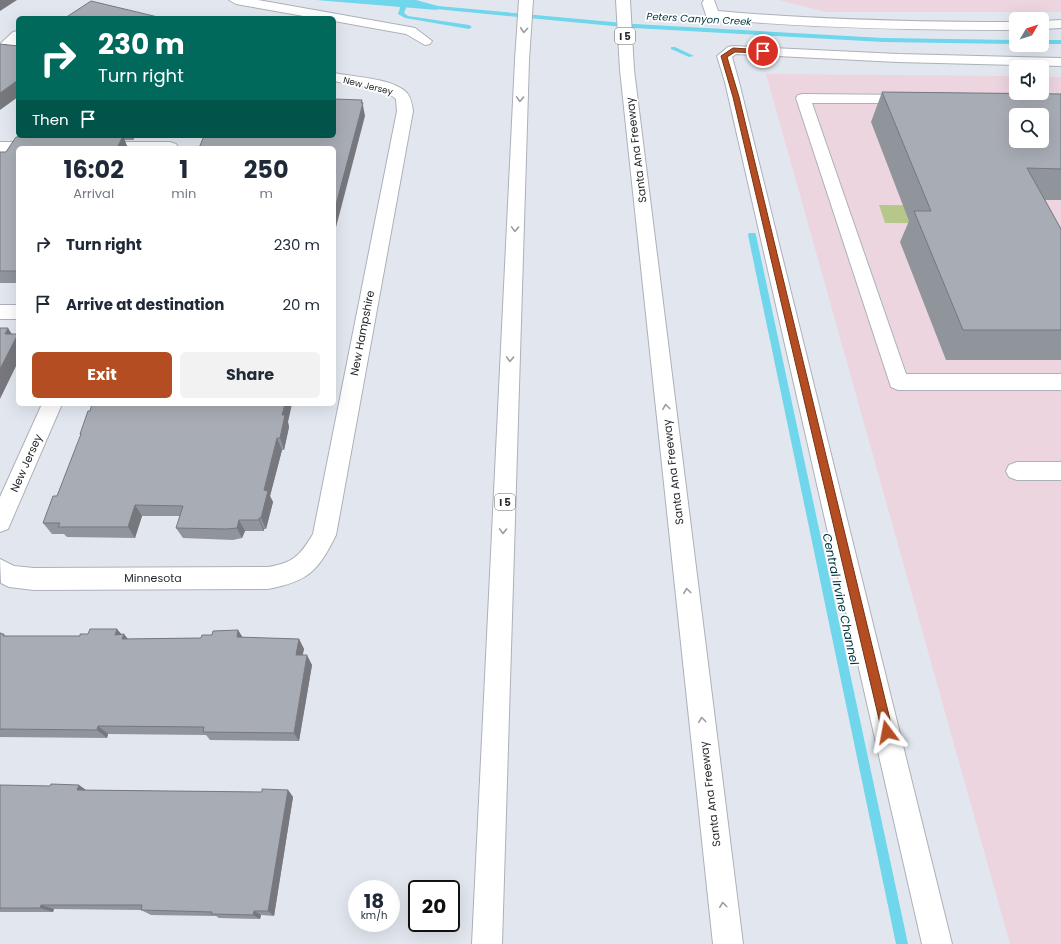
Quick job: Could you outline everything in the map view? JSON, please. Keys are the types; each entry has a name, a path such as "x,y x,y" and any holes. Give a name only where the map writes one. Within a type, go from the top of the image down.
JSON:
{"main road":[{"path":"236,0 326,16"},
{"name":"I 5","path":"487,944 522,60 526,0"},
{"name":"Santa Ana Freeway","path":"623,1 627,70 728,944"},
{"path":"709,3 712,15 769,20 950,26 1009,26"},
{"path":"336,18 410,31 425,41"},
{"path":"1049,25 1061,24"},
{"path":"0,52 16,37"},
{"path":"937,944 812,414 732,82 724,56 733,50 898,58 1061,62"},
{"name":"New Jersey","path":"336,78 390,89 401,95"},
{"name":"New Hampshire","path":"305,566 324,535 405,111 404,100 401,95"},
{"path":"928,100 803,98 898,382 1061,382"},
{"path":"114,146 172,144"},
{"path":"0,147 16,147"},
{"path":"0,312 16,312"},
{"name":"New Jersey","path":"0,522 51,406"},
{"path":"1017,471 1061,472"},
{"name":"Minnesota","path":"0,569 9,576 34,578 268,578 288,576 305,566"}],"shaded area":[{"path":"779,0 1061,0 1061,12 826,12"},
{"path":"766,74 1009,76 1009,100 1049,100 1049,77 1061,77 1061,944 1010,944"}],"green space":[{"path":"879,205 1032,206 1042,224 885,223"}],"water":[{"path":"316,0 416,0 438,6 437,10"}],"building":[{"path":"91,1 154,16 68,16"},
{"path":"0,44 16,46 16,81 0,93"},
{"path":"882,92 1009,93 1009,100 1049,100 1049,94 1061,94 1061,169 1027,168 1061,229 1061,330 963,330 914,211 931,211"},
{"path":"336,99 362,100 361,103 363,103 336,204 336,146 200,146 203,138 336,138"},
{"path":"16,137 122,138 118,146 16,146 16,271 0,271 0,152 6,152"},
{"path":"0,328 8,328 5,334 16,334 16,338 0,369"},
{"path":"91,406 284,406 282,415 285,415 280,438 277,438 264,490 268,491 261,518 259,518 259,520 239,520 237,528 176,528 183,506 135,505 128,527 58,527 60,523 43,523 53,496 57,496 81,434 88,411 90,411"},
{"path":"90,629 117,629 115,635 124,634 122,639 201,638 202,635 212,635 213,631 238,630 237,637 299,639 296,655 307,655 294,733 203,732 204,727 98,726 97,730 0,729 0,634 4,634 3,636 80,636 80,634 88,634"},
{"path":"51,784 79,785 77,790 262,792 262,789 288,790 268,911 254,911 253,915 211,914 212,912 141,910 142,905 41,905 40,908 0,908 0,785 50,786"}],"waterway":[{"name":"Central Irvine Channel","path":"401,4 403,8 401,14 407,17 469,27"},
{"name":"Peters Canyon Creek","path":"427,7 634,26 883,40 1009,42"},
{"name":"Peters Canyon Creek","path":"1049,42 1061,42"},
{"name":"Central Irvine Channel","path":"673,48 691,56"},
{"name":"Central Irvine Channel","path":"752,235 902,944"}],"route":[{"path":"763,51 733,50 724,56 736,97 887,732"}]}
